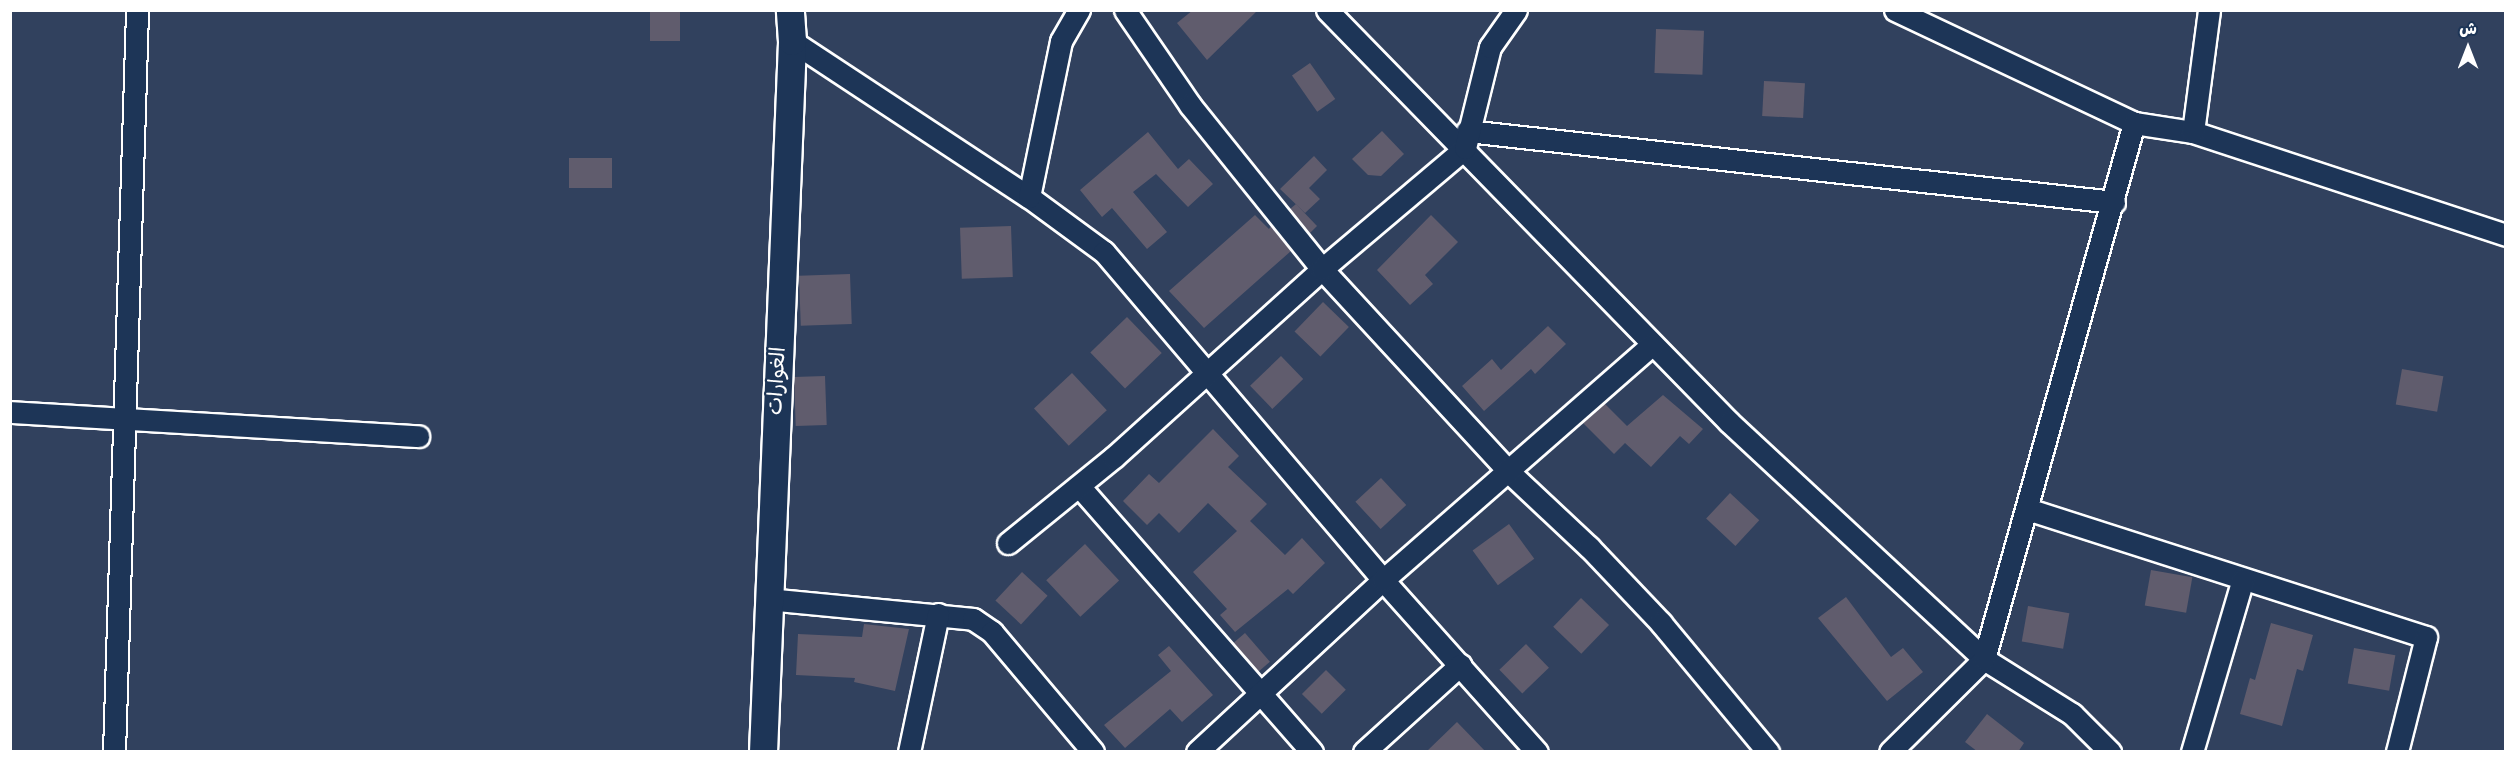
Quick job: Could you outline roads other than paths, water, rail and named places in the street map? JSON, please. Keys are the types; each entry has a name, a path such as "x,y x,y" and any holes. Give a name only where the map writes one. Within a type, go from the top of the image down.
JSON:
{"street":[{"path":"114,752 136,10"},
{"name":"الغوارات","path":"763,752 767,599 792,41 790,10"},
{"path":"1029,197 1060,41 1079,10"},
{"path":"1125,10 1190,105 1322,269 1509,472 1589,546 1661,623 1768,752"},
{"path":"1327,10 1466,139 1651,345 1984,659 2072,714 2110,752"},
{"path":"1008,543 1079,486 1205,375 1466,139 1490,47 1516,10"},
{"path":"1895,10 2134,123 2193,132 2505,235"},
{"path":"2193,132 2209,10"},
{"path":"792,41 1029,197 1104,252 1205,375 1383,580 1537,752"},
{"path":"1890,752 1984,659 2114,202 2134,123"},
{"path":"1466,139 2114,202"},
{"path":"1197,752 1383,580 1509,472 1651,345"},
{"path":"10,412 418,436"},
{"path":"1079,486 1312,752"},
{"path":"2027,509 2426,637 2397,752"},
{"path":"2192,752 2243,579"},
{"path":"767,599 973,619 992,633 1093,752"},
{"path":"909,752 938,614"},
{"path":"1364,752 1460,665"}]}
